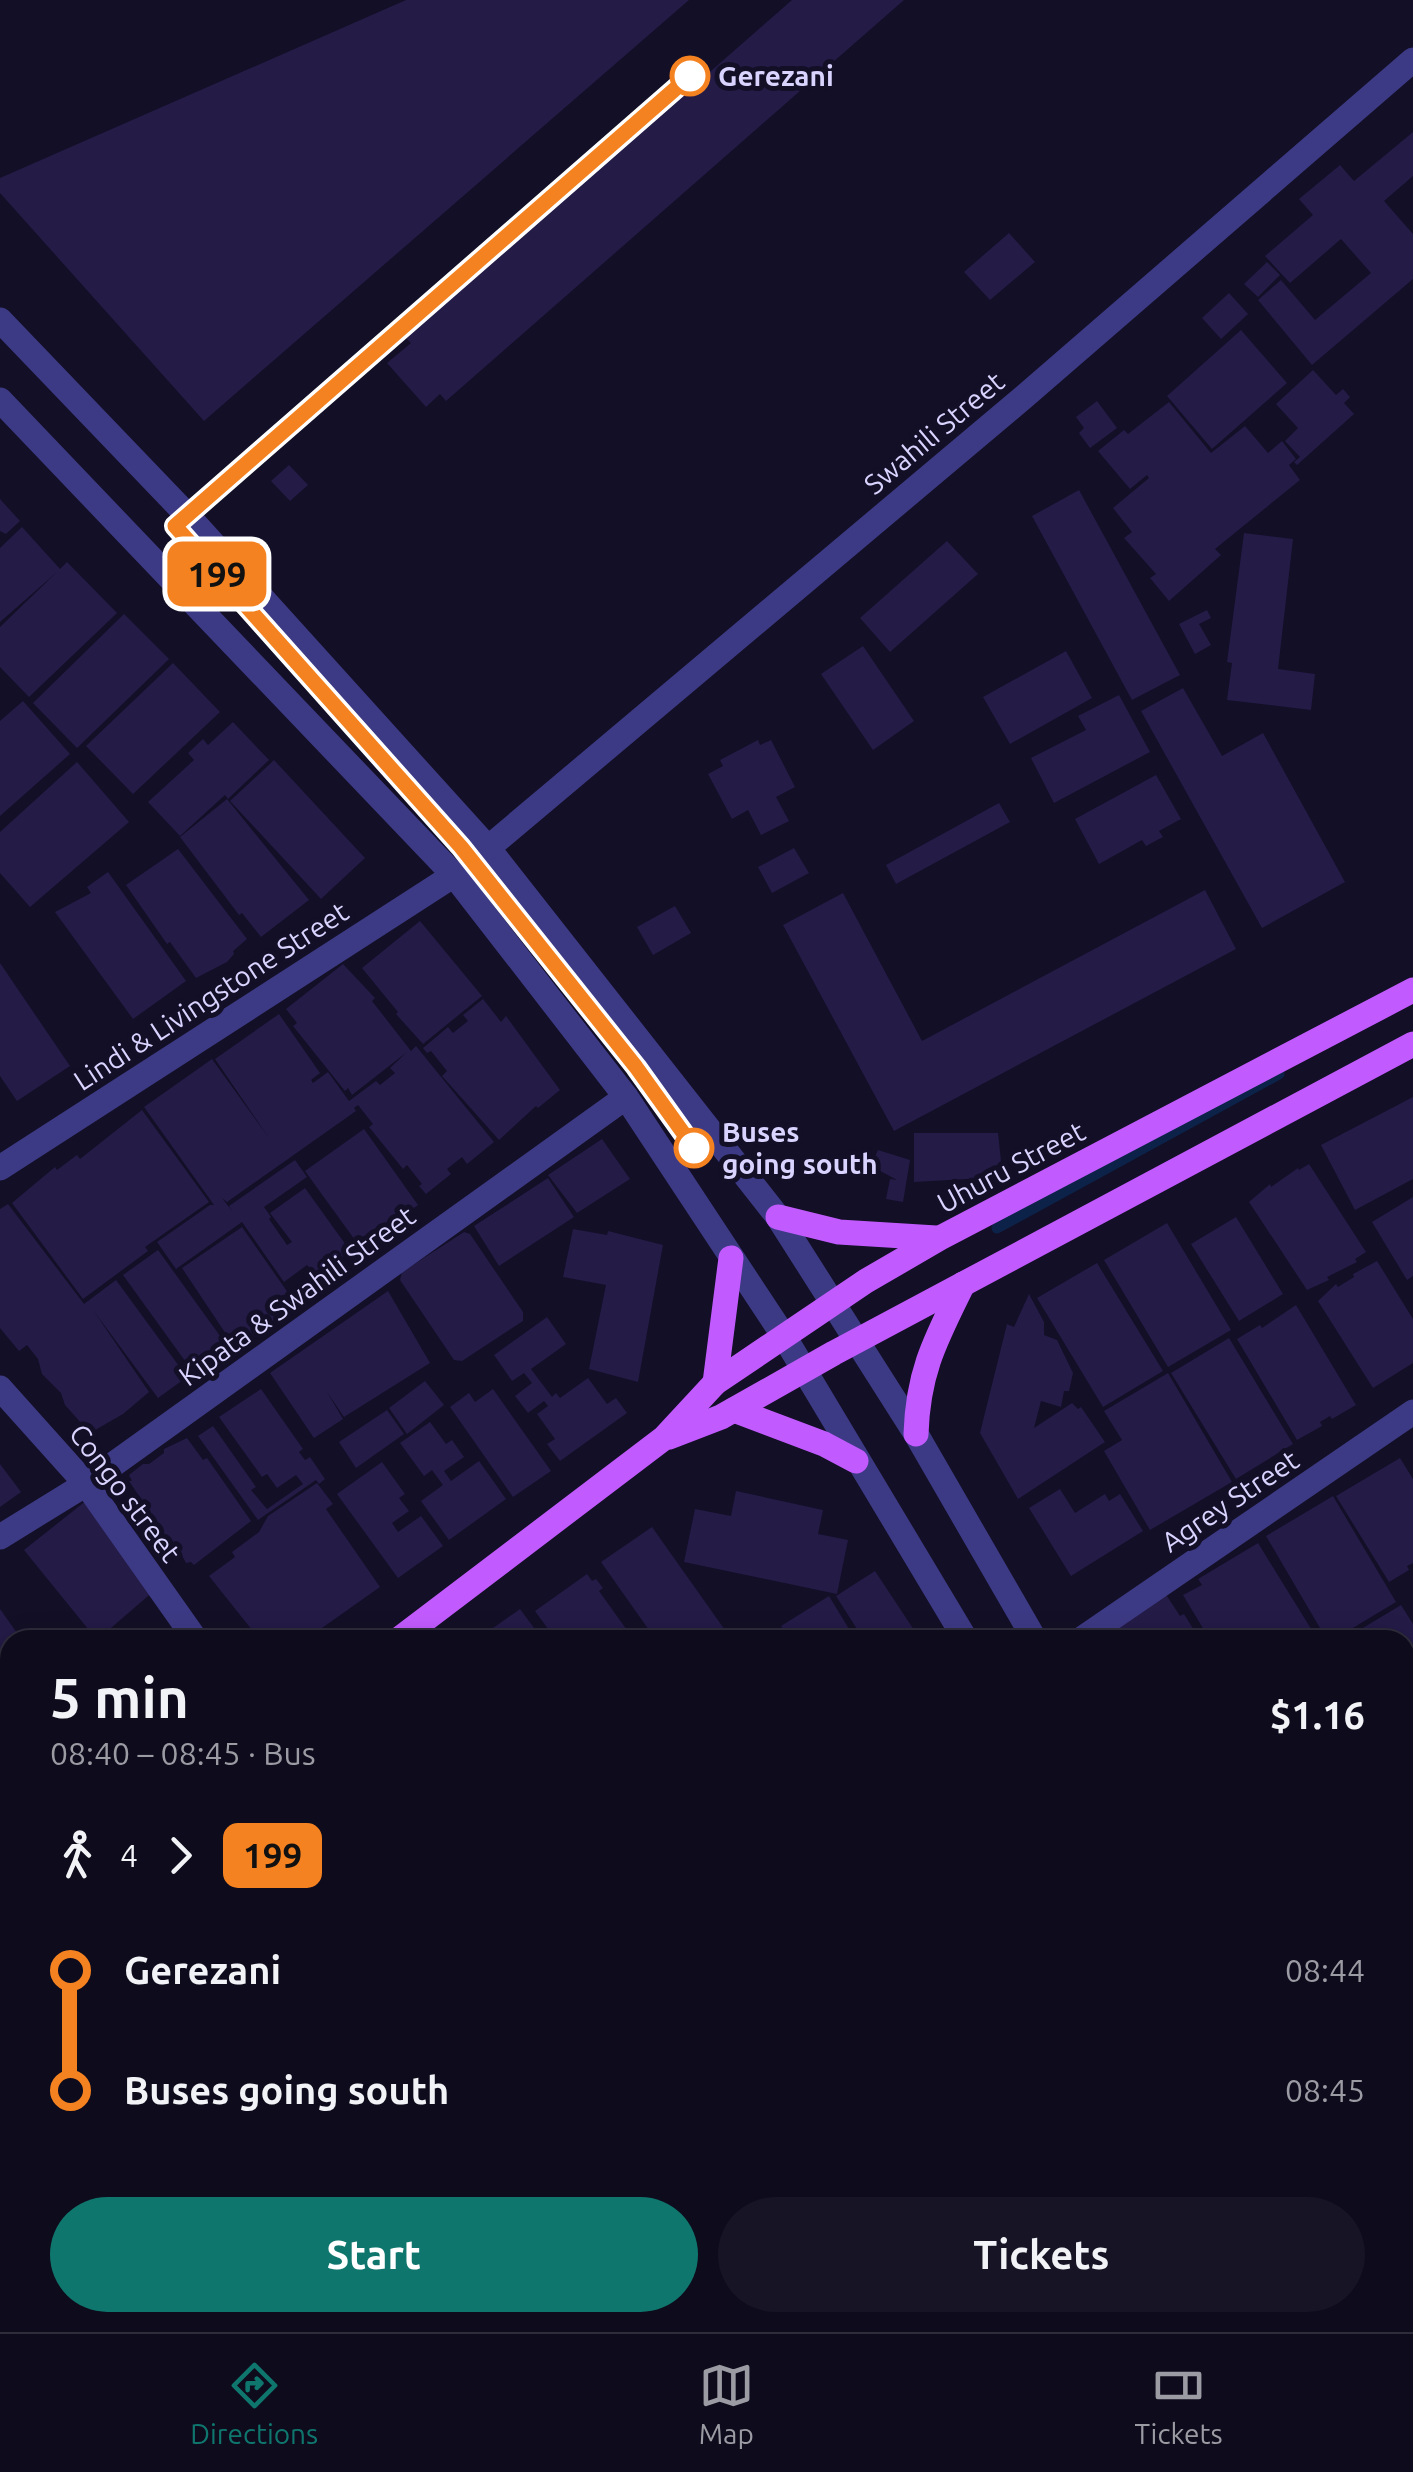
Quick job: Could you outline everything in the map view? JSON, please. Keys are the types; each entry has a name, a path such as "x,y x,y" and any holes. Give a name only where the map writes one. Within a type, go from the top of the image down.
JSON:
{"main road":[{"name":"Uhuru Street","path":"411,1630 664,1438 716,1383 834,1304 940,1238 1413,990"},
{"name":"Uhuru Street","path":"664,1438 734,1410 1413,1044"},
{"path":"778,1217 840,1232 940,1238"},
{"path":"716,1383 730,1258"},
{"path":"916,1434 923,1371 963,1284"},
{"path":"734,1410 856,1460"}],"street":[{"name":"Swahili Street","path":"488,848 1025,396 1413,60"},
{"path":"0,320 188,516 488,848 778,1217 916,1434 1030,1630"},
{"path":"0,400 454,876 626,1097 785,1338 960,1630"},
{"name":"Lindi & Livingstone Street","path":"0,1168 454,876"},
{"name":"Kipata & Swahili Street","path":"0,1538 86,1484 626,1097"},
{"name":"Congo street","path":"0,1388 86,1484 189,1630"},
{"name":"Agrey Street","path":"1095,1630 1413,1412"}],"building":[{"path":"406,0 689,0 204,421 0,193 0,178"},
{"path":"792,0 904,0 446,401 440,394 426,407 387,363 411,343 406,338"},
{"path":"1413,132 1413,176 1384,201 1413,234 1413,279 1312,365 1258,300 1281,280 1315,320 1371,273 1341,239 1290,283 1265,256 1313,215 1299,199 1340,165 1354,181"},
{"path":"1009,233 1035,262 990,300 964,272"},
{"path":"1267,262 1280,275 1258,297 1244,284"},
{"path":"1229,293 1248,314 1221,339 1202,318"},
{"path":"1241,330 1287,383 1212,449 1167,396"},
{"path":"1313,370 1336,395 1343,389 1350,397 1344,403 1354,414 1297,465 1294,462 1300,457 1285,441 1298,428 1276,404"},
{"path":"1097,401 1117,428 1090,448 1079,433 1084,428 1076,417"},
{"path":"1169,402 1211,453 1245,426 1268,453 1282,441 1296,459 1289,465 1300,480 1215,549 1221,555 1169,601 1150,578 1156,574 1124,538 1132,532 1113,508 1149,478 1147,475 1130,489 1098,451 1124,430 1128,434"},
{"path":"289,465 308,485 290,501 271,481"},
{"path":"1079,490 1180,675 1132,700 1032,516"},
{"path":"0,499 20,521 6,534 0,531"},
{"path":"22,527 60,569 67,562 117,613 29,697 0,667 0,627 57,572 0,622 0,548"},
{"path":"1244,533 1293,539 1278,669 1315,674 1311,710 1227,700 1232,663 1227,662"},
{"path":"947,541 978,574 890,652 860,618"},
{"path":"1207,610 1211,618 1199,624 1211,645 1195,654 1179,624"},
{"path":"124,614 169,659 77,748 33,703"},
{"path":"863,646 914,721 873,750 821,674"},
{"path":"1066,651 1092,698 1010,744 983,697"},
{"path":"173,663 220,712 133,794 86,746"},
{"path":"1183,688 1222,756 1263,733 1345,882 1262,928 1141,711"},
{"path":"1119,695 1150,752 1054,803 1031,758 1086,730 1078,716"},
{"path":"23,701 70,754 0,816 0,721"},
{"path":"233,722 269,760 228,799 225,795 180,836 148,802 194,760 188,753 203,739 208,745"},
{"path":"758,740 760,745 771,740 795,787 776,797 789,821 761,835 748,810 732,819 708,774 723,766 720,760"},
{"path":"274,760 365,858 321,899 230,801"},
{"path":"77,762 129,822 30,907 0,873 0,832"},
{"path":"1156,775 1181,819 1159,831 1163,837 1146,846 1142,840 1099,864 1075,819"},
{"path":"227,799 309,900 261,937 242,913 239,915 180,837"},
{"path":"999,803 1010,822 896,884 886,865"},
{"path":"794,848 809,873 772,893 758,867"},
{"path":"178,849 247,939 227,962 196,978 126,885"},
{"path":"108,872 186,981 133,1019 55,912 91,893 87,887"},
{"path":"1205,890 1236,949 894,1131 783,925 843,893 922,1041"},
{"path":"675,906 691,933 653,955 637,927"},
{"path":"420,921 482,996 423,1044 362,968"},
{"path":"0,963 70,1066 17,1101 0,1076"},
{"path":"343,964 375,998 372,1001 411,1051 416,1046 494,1142 467,1164 462,1157 447,1169 451,1174 426,1194 407,1165 403,1169 369,1127 373,1124 358,1105 356,1111 227,1202 222,1198 232,1211 229,1206 295,1160 307,1177 264,1207 269,1219 287,1245 292,1242 270,1213 305,1188 351,1252 316,1276 307,1265 284,1282 242,1222 176,1269 157,1242 214,1205 144,1107 212,1059 269,1138 215,1059 279,1014 320,1073 311,1080 313,1083 328,1072 349,1101 376,1081 380,1085 395,1073 390,1068 407,1052 352,1095 293,1026 297,1023 286,1009"},
{"path":"483,999 501,1022 506,1016 560,1090 499,1140 442,1076 447,1071 431,1051 427,1053 423,1048 448,1027 453,1033 468,1021 463,1015"},
{"path":"1413,1097 1413,1179 1355,1210 1321,1145"},
{"path":"142,1110 209,1202 145,1247 148,1251 83,1299 12,1203 55,1167 57,1170 77,1155 80,1159"},
{"path":"364,1129 418,1205 360,1247 305,1171"},
{"path":"914,1133 998,1133 1001,1161 984,1178 914,1182"},
{"path":"602,1139 630,1179 577,1213 548,1175"},
{"path":"878,1150 910,1160 903,1202 886,1199 890,1179 897,1180 871,1166"},
{"path":"1309,1164 1366,1252 1355,1259 1357,1262 1307,1290 1249,1202 1270,1184 1271,1187"},
{"path":"548,1178 574,1217 499,1266 474,1226"},
{"path":"1413,1197 1413,1276 1407,1280 1372,1222"},
{"path":"8,1204 84,1304 116,1280 187,1377 158,1398 93,1310 149,1392 123,1414 90,1433 42,1374 38,1359 27,1345 19,1351 0,1328 0,1209"},
{"path":"1236,1217 1283,1294 1239,1321 1191,1244"},
{"path":"1167,1223 1231,1330 1168,1367 1104,1260"},
{"path":"242,1227 298,1307 271,1326 267,1320 260,1324 264,1330 236,1349 182,1268"},
{"path":"573,1229 607,1235 608,1231 663,1245 638,1382 589,1369 606,1285 563,1277"},
{"path":"464,1232 470,1234 523,1312 523,1321 462,1361 454,1360 400,1280 402,1272"},
{"path":"158,1250 228,1347 193,1372 123,1275"},
{"path":"1377,1261 1413,1319 1413,1363 1373,1388 1318,1301 1336,1284 1338,1287"},
{"path":"1097,1263 1163,1371 1103,1407 1037,1298"},
{"path":"388,1291 430,1363 344,1417 327,1392 343,1419 314,1438 270,1373"},
{"path":"1029,1294 1044,1322 1044,1335 1057,1340 1073,1373 1061,1407 1041,1401 1034,1428 1072,1403 1078,1409 1081,1407 1105,1442 1018,1499 980,1433 1007,1324 1014,1327"},
{"path":"1296,1305 1356,1405 1332,1419 1330,1416 1320,1422 1322,1426 1297,1440 1237,1339"},
{"path":"547,1317 566,1344 531,1369 552,1397 556,1393 560,1398 588,1378 607,1404 616,1398 627,1413 560,1461 547,1444 555,1439 537,1414 548,1406 544,1401 528,1413 515,1396 532,1383 524,1373 512,1381 494,1355"},
{"path":"1229,1338 1293,1444 1236,1479 1171,1373"},
{"path":"1168,1373 1232,1482 1150,1530 1104,1451 1122,1440 1104,1411"},
{"path":"425,1381 444,1405 407,1434 389,1408"},
{"path":"261,1389 303,1449 299,1452 305,1460 310,1457 325,1479 319,1484 316,1480 258,1520 198,1436 213,1426 256,1487 251,1490 267,1509 303,1484 296,1475 277,1488 267,1474 262,1477 219,1417"},
{"path":"493,1389 551,1471 513,1497 450,1407 469,1393 475,1402"},
{"path":"387,1410 404,1434 356,1468 339,1442"},
{"path":"430,1422 446,1444 452,1440 464,1457 444,1471 451,1481 479,1461 506,1499 449,1540 421,1501 443,1485 432,1470 424,1476 400,1443"},
{"path":"187,1438 203,1460 207,1458 251,1521 194,1565 186,1563 180,1551 176,1551 129,1481 129,1475 143,1464 149,1464 164,1449"},
{"path":"1400,1458 1413,1479 1413,1563 1407,1566 1409,1570 1389,1582 1336,1496"},
{"path":"382,1462 405,1494 399,1498 409,1511 392,1523 398,1532 421,1516 443,1546 398,1578 337,1494"},
{"path":"0,1464 21,1492 0,1507"},
{"path":"317,1483 333,1504 326,1509 380,1587 319,1630 252,1630 209,1576 235,1557 232,1552 259,1532 268,1516"},
{"path":"1060,1489 1075,1513 1105,1494 1109,1501 1120,1494 1143,1531 1071,1576 1029,1508"},
{"path":"736,1491 823,1510 818,1534 848,1540 837,1594 684,1562 695,1509 731,1516"},
{"path":"1333,1496 1396,1602 1350,1630 1321,1630 1266,1536"},
{"path":"87,1500 155,1590 109,1630 89,1630 24,1550"},
{"path":"652,1527 725,1630 649,1630 601,1562"},
{"path":"1258,1543 1312,1630 1204,1630 1183,1595 1202,1585 1198,1579"},
{"path":"875,1571 914,1630 858,1630 836,1596"},
{"path":"587,1574 603,1588 599,1591 627,1630 549,1630 535,1611"},
{"path":"1165,1593 1194,1630 1104,1630"},
{"path":"829,1596 849,1629 784,1630 781,1626"},
{"path":"1401,1605 1413,1624 1413,1630 1360,1630"},
{"path":"0,1609 15,1630 0,1630"},
{"path":"520,1609 536,1630 490,1630"}],"waterway":[{"path":"997,1228 1279,1074"}],"bus line":[{"name":"199","path":"690,76 175,526 461,847 636,1067 694,1148"}],"place":[{"name":"Gerezani","path":"690,76"},
{"name":"Buses going south","path":"694,1148"}]}
